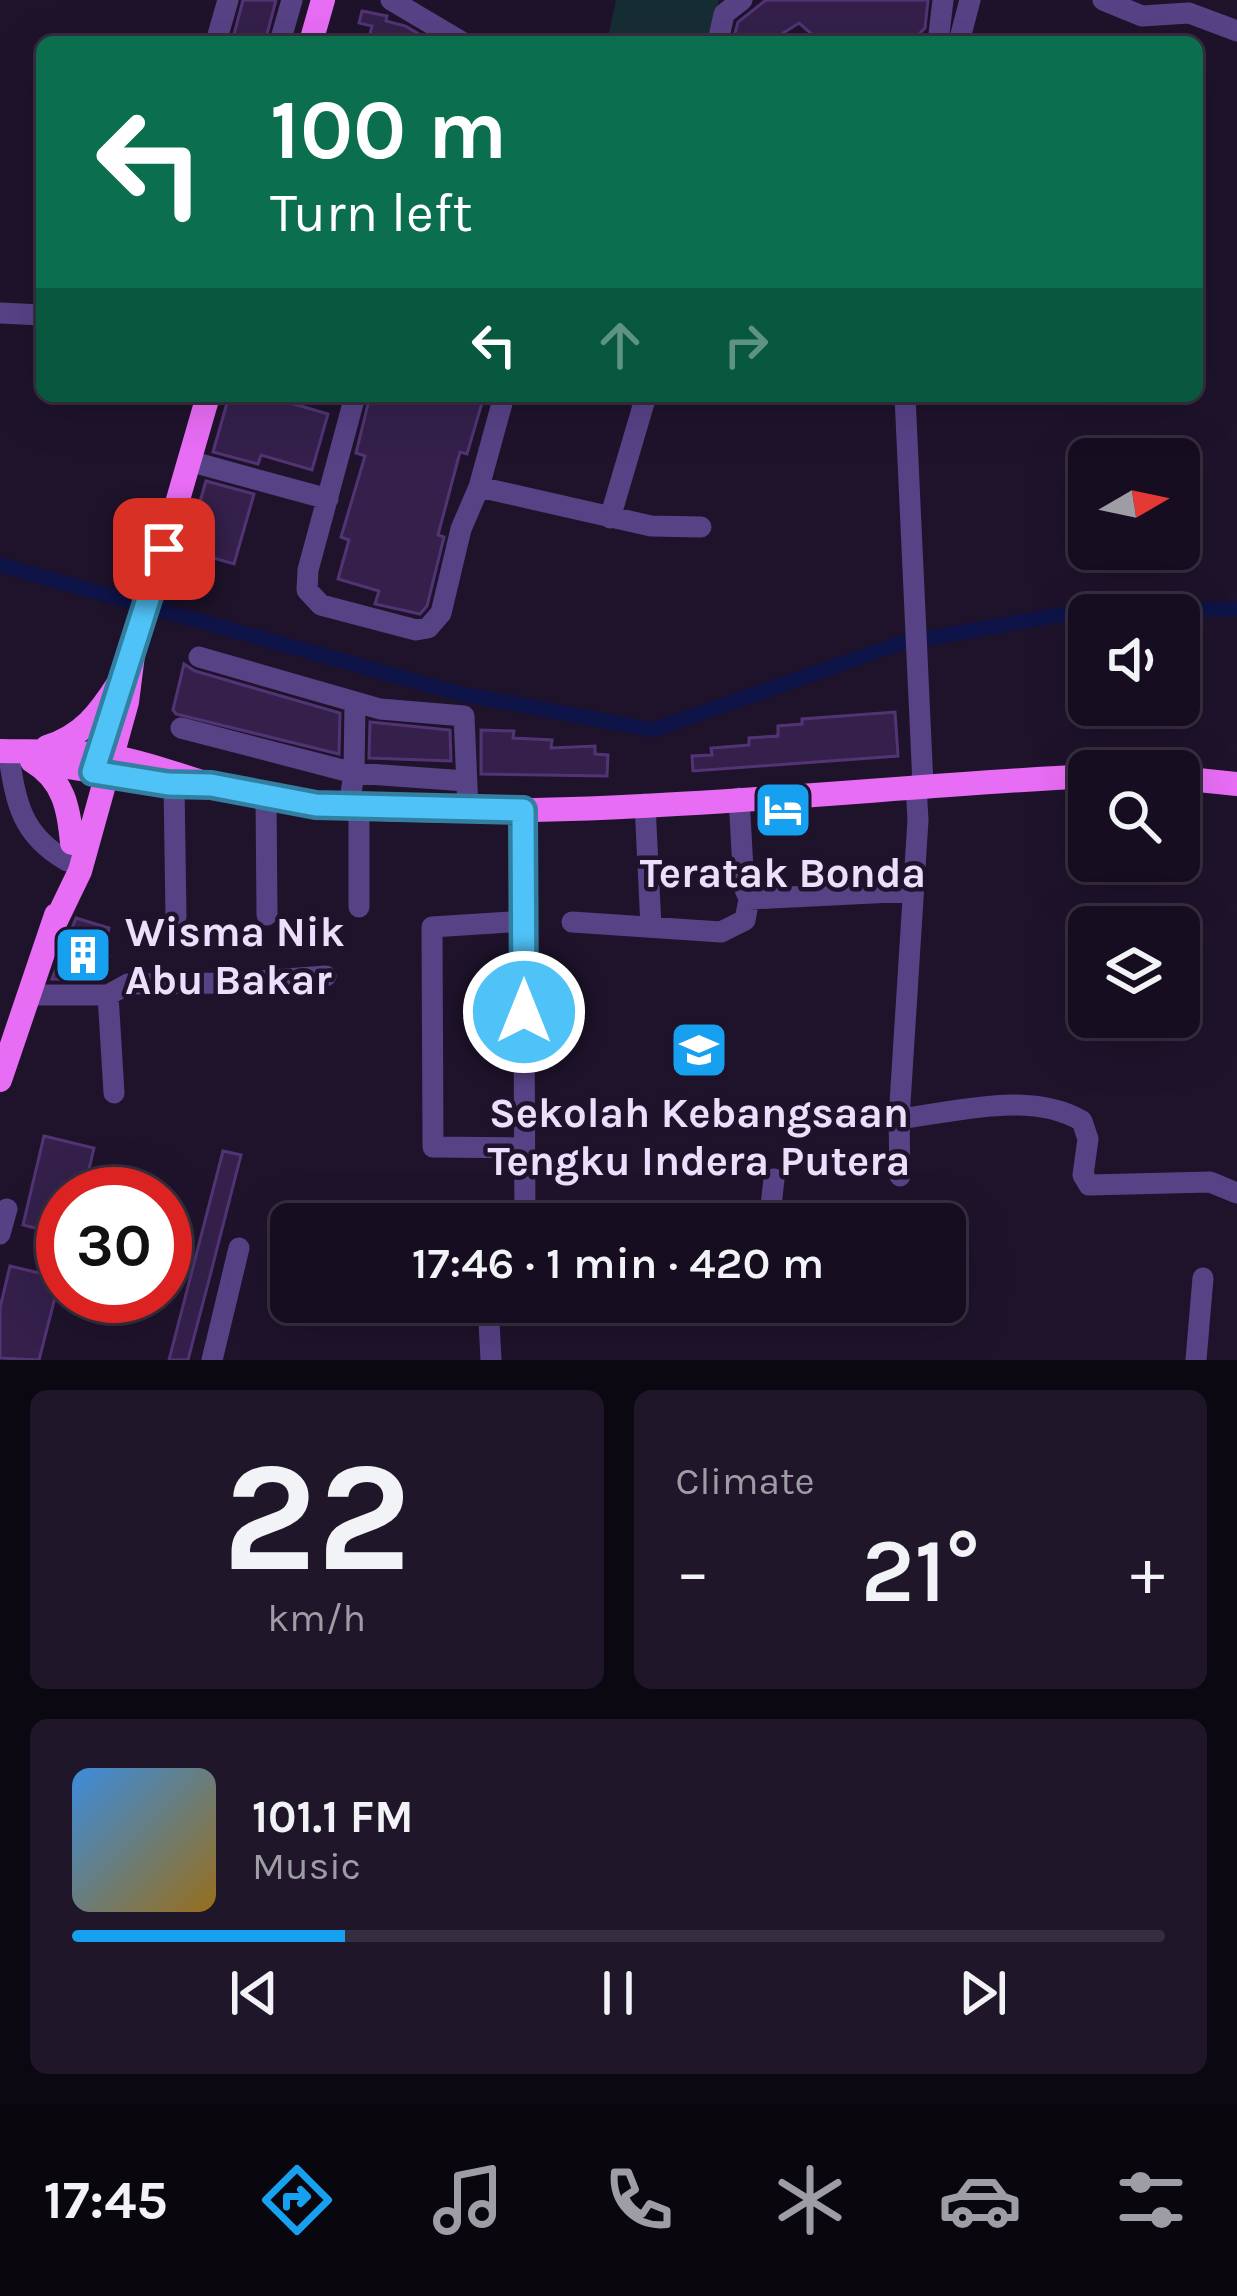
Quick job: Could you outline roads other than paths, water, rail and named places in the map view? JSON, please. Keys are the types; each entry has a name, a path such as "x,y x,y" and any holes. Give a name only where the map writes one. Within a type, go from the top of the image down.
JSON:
{"main road":[{"path":"313,36 323,0"},
{"path":"0,1080 53,927 70,852 102,764 206,402"},
{"path":"17,753 79,732 123,693"},
{"path":"123,693 142,746 171,779"},
{"path":"17,753 102,764 266,797 354,807 468,810 645,804 1068,777"},
{"path":"17,753 56,780 66,798 70,852"},
{"path":"53,927 80,871 96,814 102,764"},
{"path":"96,814 125,794 171,779"},
{"path":"1200,780 1237,784"}],"street":[{"path":"218,36 228,0"},
{"path":"282,36 292,0"},
{"path":"391,0 452,36"},
{"path":"939,36 943,0"},
{"path":"961,36 970,0"},
{"path":"1110,1 1142,16 1199,8 1237,31"},
{"path":"721,36 733,7"},
{"path":"0,313 36,315"},
{"path":"353,402 308,570 308,590 321,604 416,630 428,628 441,613 461,529 502,402"},
{"path":"610,518 644,402"},
{"path":"900,1176 899,1119 919,785 905,402"},
{"path":"189,461 328,499"},
{"path":"478,487 651,526 700,527"},
{"path":"199,658 380,709 464,716 468,810"},
{"path":"356,701 359,907"},
{"path":"181,728 354,773 466,781"},
{"path":"17,753 24,821 47,850 70,852"},
{"path":"171,779 176,916"},
{"path":"266,797 267,915"},
{"path":"572,922 724,932 746,918 749,899 744,887 739,798"},
{"path":"645,804 651,927"},
{"path":"523,810 525,1203"},
{"path":"749,899 913,891"},
{"path":"524,921 432,928 430,1010 433,1147 524,1148"},
{"path":"31,995 107,995 128,984 326,976"},
{"path":"107,995 114,1093"},
{"path":"899,1119 1002,1106 1039,1107 1082,1121 1088,1139 1083,1175 1089,1185 1210,1182 1237,1193"},
{"path":"771,1203 774,1179"},
{"path":"0,1234 7,1209"},
{"path":"212,1360 239,1248"},
{"path":"1196,1360 1203,1278"},
{"path":"489,1323 491,1360"}],"waterway":[{"path":"0,565 457,693 653,730 901,643 1082,611 1237,609"}],"place":[{"name":"Teratak Bonda","path":"783,810"},
{"name":"Wisma Nik Abu Bakar","path":"83,955"},
{"name":"Sekolah Kebangsaan Tengku Indera Putera","path":"699,1050"}]}
